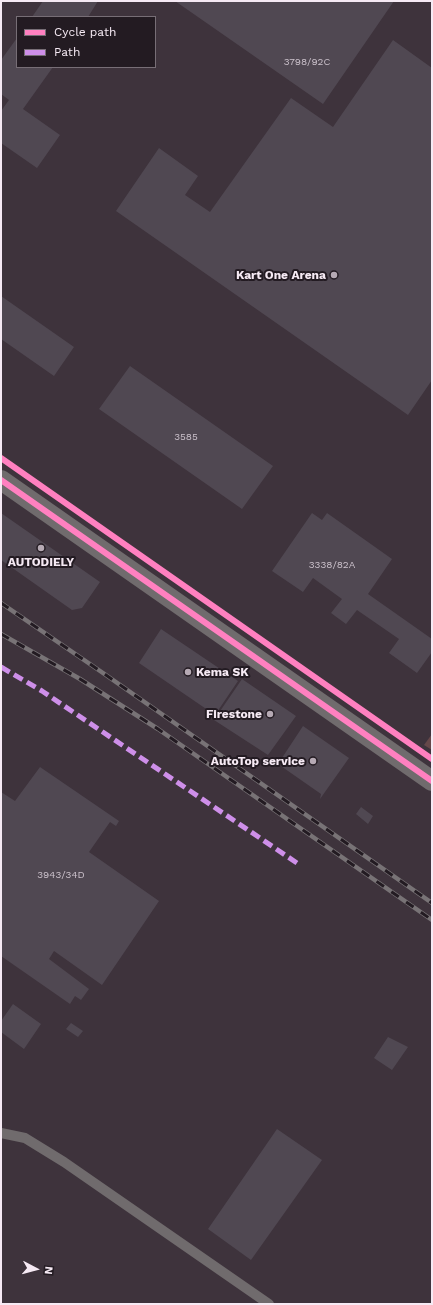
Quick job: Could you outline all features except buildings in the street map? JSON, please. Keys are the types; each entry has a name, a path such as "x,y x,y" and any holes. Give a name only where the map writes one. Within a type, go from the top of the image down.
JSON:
{"street":[{"path":"1,480 432,781"}],"lane":[{"path":"1,1133 9,1133 25,1138 64,1162 269,1304"}],"shaded area":[{"path":"432,734 432,750 424,745"}],"railway":[{"path":"1,603 432,903"},
{"path":"1,634 80,679 158,729 432,920"}],"marked path":[{"path":"1,667 42,691 297,863"}],"cycle path":[{"path":"1,458 432,759"},
{"path":"1,480 432,781"}],"place":[{"name":"Kart One Arena","path":"334,275"},
{"name":"AUTODIELY","path":"41,548"},
{"name":"Kema SK","path":"188,672"},
{"name":"Firestone","path":"270,714"},
{"name":"AutoTop service","path":"313,761"}]}
